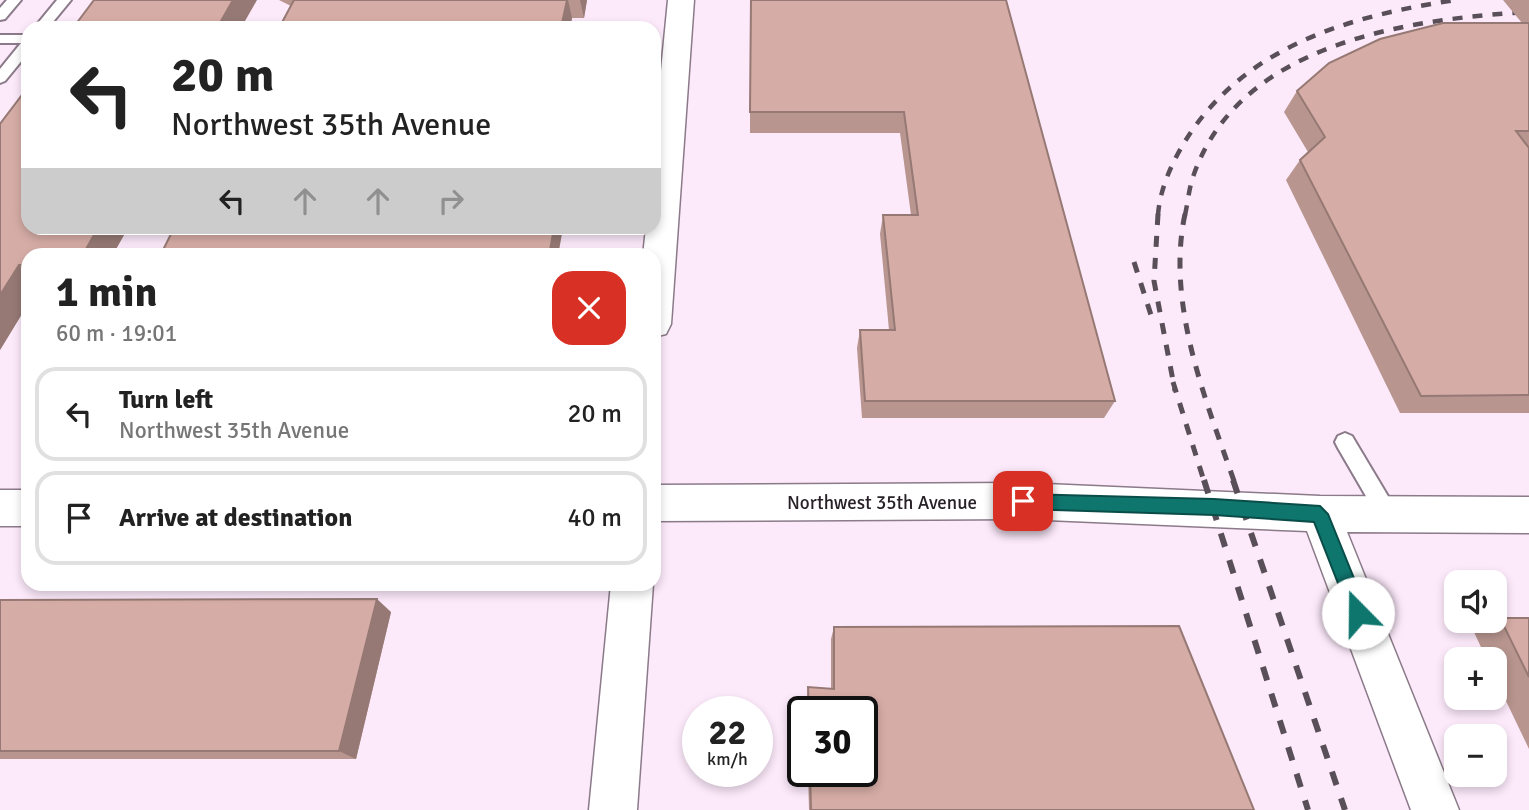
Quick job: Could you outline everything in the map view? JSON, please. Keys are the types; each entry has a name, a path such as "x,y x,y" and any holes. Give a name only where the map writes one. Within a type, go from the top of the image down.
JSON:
{"street":[{"path":"660,248 681,0"},
{"name":"Northwest 35th Avenue","path":"661,503 1023,501 1214,507 1320,514 1529,515"},
{"path":"0,508 21,508"},
{"path":"1320,514 1436,810"},
{"path":"612,810 631,591"}],"lane":[{"path":"0,16 14,0"},
{"path":"47,21 64,0"},
{"path":"0,39 21,41"},
{"path":"0,78 21,51"},
{"path":"1345,442 1388,515"}],"building":[{"path":"94,0 233,0 221,21 78,21"},
{"path":"294,0 567,0 562,21 283,21"},
{"path":"751,0 1006,0 1115,401 865,401 860,330 895,330 883,215 918,215 904,112 750,112"},
{"path":"1443,23 1529,23 1529,131 1516,131 1529,148 1529,395 1421,396 1300,160 1325,137 1297,91 1329,63 1380,39"},
{"path":"21,96 21,235 94,235 87,248 21,248 21,265 0,295 0,124"},
{"path":"170,235 553,235 550,248 164,248"},
{"path":"377,599 339,751 0,751 0,600"},
{"path":"1507,618 1529,618 1529,677 1507,632"},
{"path":"1179,626 1254,810 811,810 810,787 878,787 878,696 808,696 808,687 834,689 834,627"}],"railway":[{"path":"1158,215 1165,182 1185,141 1216,101 1244,76 1275,55 1308,38 1344,25 1381,14 1456,0"},
{"path":"1185,215 1194,174 1217,129 1249,94 1289,67 1334,46 1383,32 1433,22 1529,12"},
{"path":"1158,214 1154,281 1174,384"},
{"path":"1185,214 1180,248 1185,316 1201,384 1234,481"},
{"path":"1134,262 1151,315"},
{"path":"1174,384 1204,481"},
{"path":"1174,384 1175,391"},
{"path":"1204,480 1308,810"},
{"path":"1233,480 1345,810"}],"route":[{"path":"1023,501 1241,508 1320,514 1358,613"}]}
